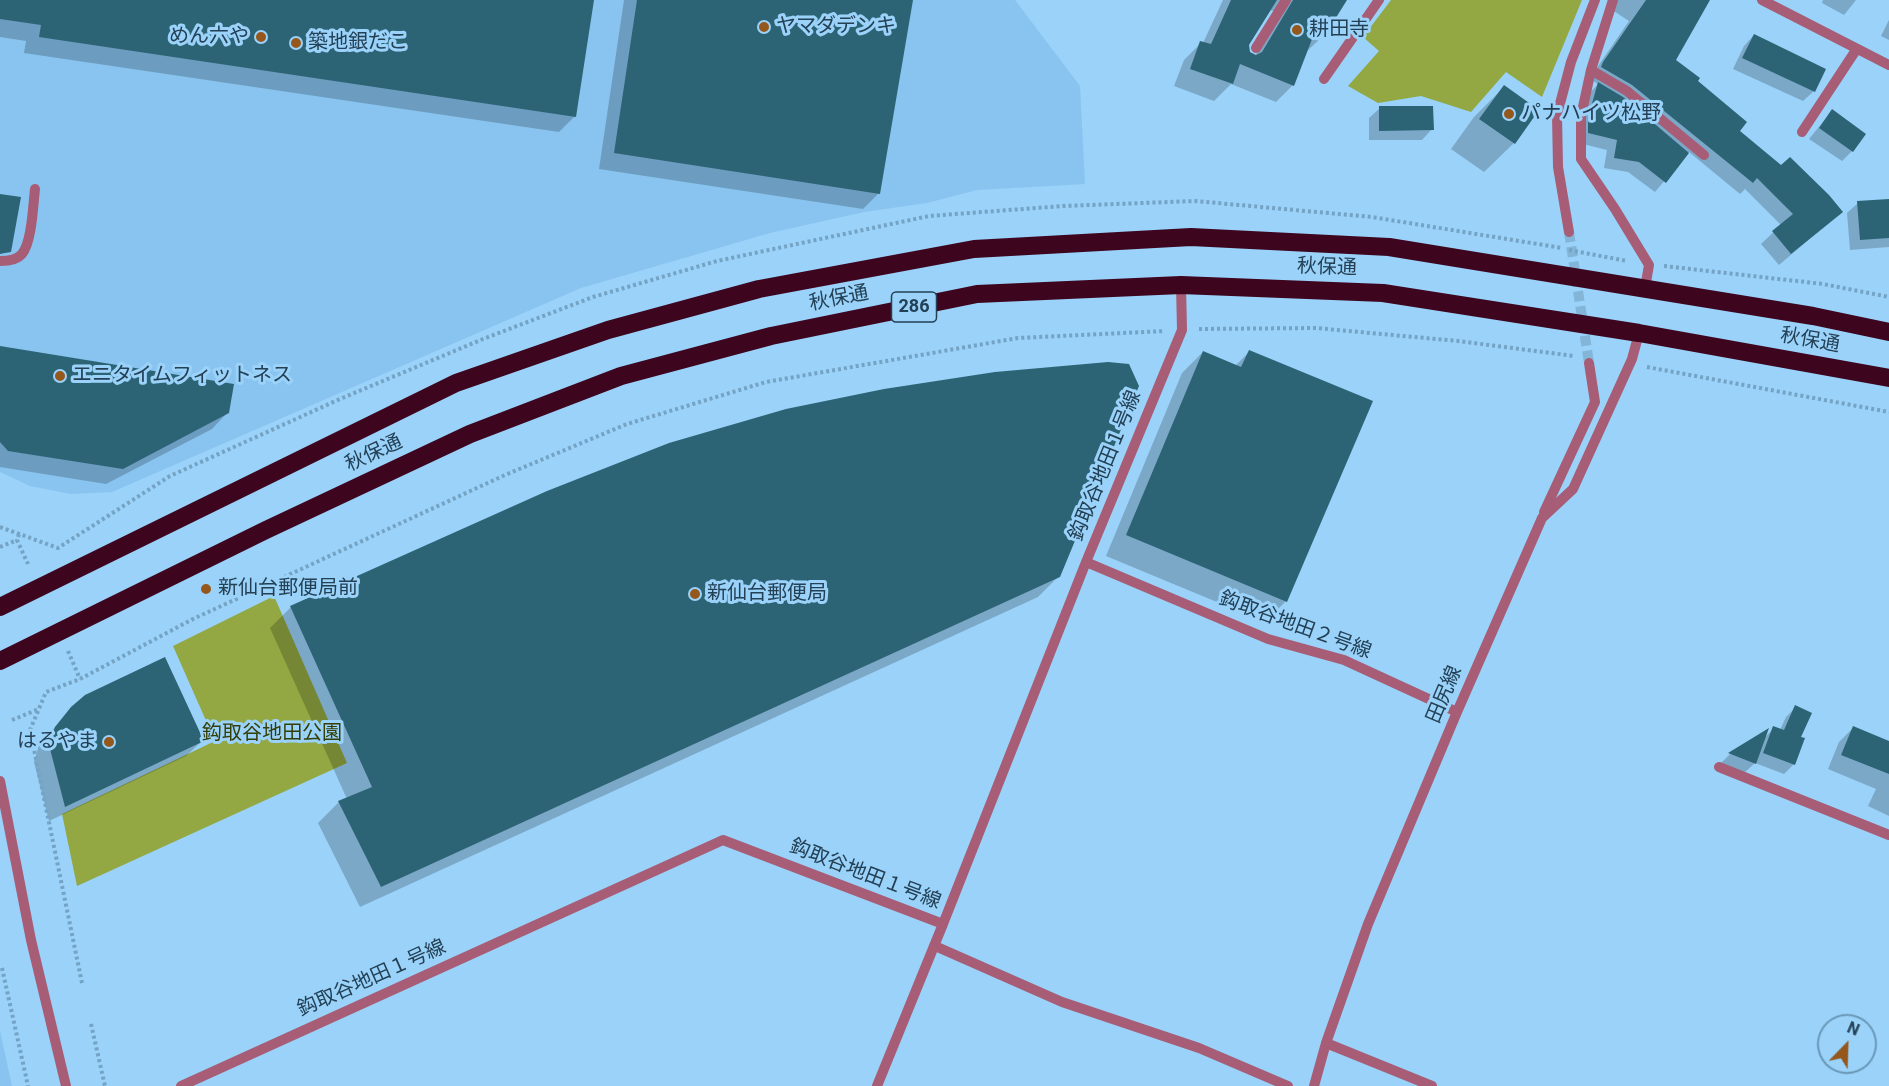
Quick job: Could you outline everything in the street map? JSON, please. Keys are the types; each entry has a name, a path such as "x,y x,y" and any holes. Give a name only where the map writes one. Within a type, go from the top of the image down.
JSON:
{"highway":[{"name":"秋保通","path":"0,607 456,383 608,330 770,287 974,249 1191,237 1389,247 1813,316 1889,332"},
{"name":"秋保通","path":"0,661 266,530 459,439 621,376 771,336 977,294 1181,285 1383,293 1639,333 1889,378"}],"street":[{"path":"1256,48 1286,0"},
{"path":"1323,79 1379,0"},
{"path":"1569,232 1558,167 1557,115 1571,62 1595,0"},
{"path":"1613,0 1591,70 1581,116 1581,159 1616,209 1649,265 1645,288"},
{"path":"1762,0 1889,65"},
{"path":"1802,132 1856,50"},
{"path":"1591,70 1627,91 1704,155"},
{"path":"0,261 10,261 21,255 27,245 35,189"},
{"name":"鈎取谷地田１号線","path":"182,1086 723,840 943,924 1086,562 1182,330 1181,285"},
{"name":"田尻線","path":"1314,1086 1326,1043 1368,924 1457,712 1542,518 1573,489 1630,364 1639,333"},
{"path":"1542,518 1595,402 1586,361"},
{"name":"鈎取谷地田２号線","path":"1086,562 1268,639 1344,660 1457,712"},
{"path":"1719,767 1889,835"},
{"path":"0,781 32,940 66,1086"},
{"path":"877,1086 943,924"},
{"path":"935,946 1062,1002 1199,1048 1288,1086"},
{"path":"1326,1043 1432,1086"}],"path":[{"path":"82,983 30,730 46,692 80,679 193,619 505,475 627,424 766,382 1018,338 1182,330 1316,328 1458,341 1586,361"},
{"path":"1630,364 1889,412"},
{"path":"19,534 17,540 28,564"},
{"path":"0,548 17,540"},
{"path":"68,651 80,679"},
{"path":"12,720 39,708"},
{"path":"2,968 27,1086"},
{"path":"91,1024 105,1086"}],"shaded area":[{"path":"0,0 1015,0 1080,86 1085,184 977,190 927,203 864,212 770,233 581,288 112,492 71,494 30,486 0,472"},
{"path":"0,1031 12,1086 0,1086"}],"green space":[{"path":"1391,0 1582,0 1542,97 1506,72 1471,112 1421,96 1378,103 1348,86 1379,51 1363,37"},
{"name":"鈎取谷地田公園","path":"274,596 347,763 77,886 62,814 215,741 173,646"}],"building":[{"path":"0,0 594,0 576,117 39,37 41,25 0,19"},
{"path":"637,0 913,0 880,194 614,153"},
{"path":"1231,0 1277,0 1249,45 1250,52 1256,55 1262,52 1293,0 1347,0 1324,37 1314,34 1294,86 1240,64 1233,84 1190,69 1200,41 1211,44"},
{"path":"1646,0 1710,0 1676,60 1700,78 1698,81 1747,122 1740,131 1781,165 1790,157 1843,212 1791,254 1772,231 1793,214 1757,178 1753,183 1632,85 1601,67"},
{"path":"1754,34 1826,69 1815,92 1742,58"},
{"path":"1598,82 1623,97 1689,153 1666,183 1639,162 1614,158 1617,140 1588,133 1588,118"},
{"name":"パナハイツ松野","path":"1504,85 1539,110 1515,144 1479,119"},
{"path":"1379,106 1433,106 1434,130 1379,131"},
{"path":"1832,109 1866,134 1853,152 1819,128"},
{"path":"0,194 21,197 11,252 0,254"},
{"path":"1889,199 1889,238 1860,240 1857,201"},
{"path":"0,346 234,384 229,413 123,469 8,451 0,442"},
{"path":"1249,350 1373,401 1287,602 1126,535 1203,351 1241,367"},
{"path":"1108,362 1129,364 1139,386 1060,577 381,887 338,801 372,787 290,606 547,491 669,443 786,409 884,389 995,372"},
{"path":"165,657 204,741 65,807 49,745 55,727 71,707 85,695"},
{"path":"1795,705 1812,713 1801,737 1805,738 1795,765 1763,753 1773,726 1784,730"},
{"path":"1853,726 1889,741 1889,774 1841,755"},
{"path":"1769,728 1756,764 1728,753"}],"tunnel":[{"path":"1569,232 1589,363"}],"place":[{"name":"ヤマダデンキ","path":"764,27"},
{"name":"耕田寺","path":"1297,30"},
{"name":"めん六や","path":"261,37"},
{"name":"築地銀だこ","path":"296,43"},
{"name":"パナハイツ松野","path":"1509,114"},
{"name":"エニタイムフィットネス","path":"60,376"},
{"name":"新仙台郵便局前","path":"206,589"},
{"name":"新仙台郵便局","path":"695,594"},
{"name":"はるやま","path":"109,742"}]}
